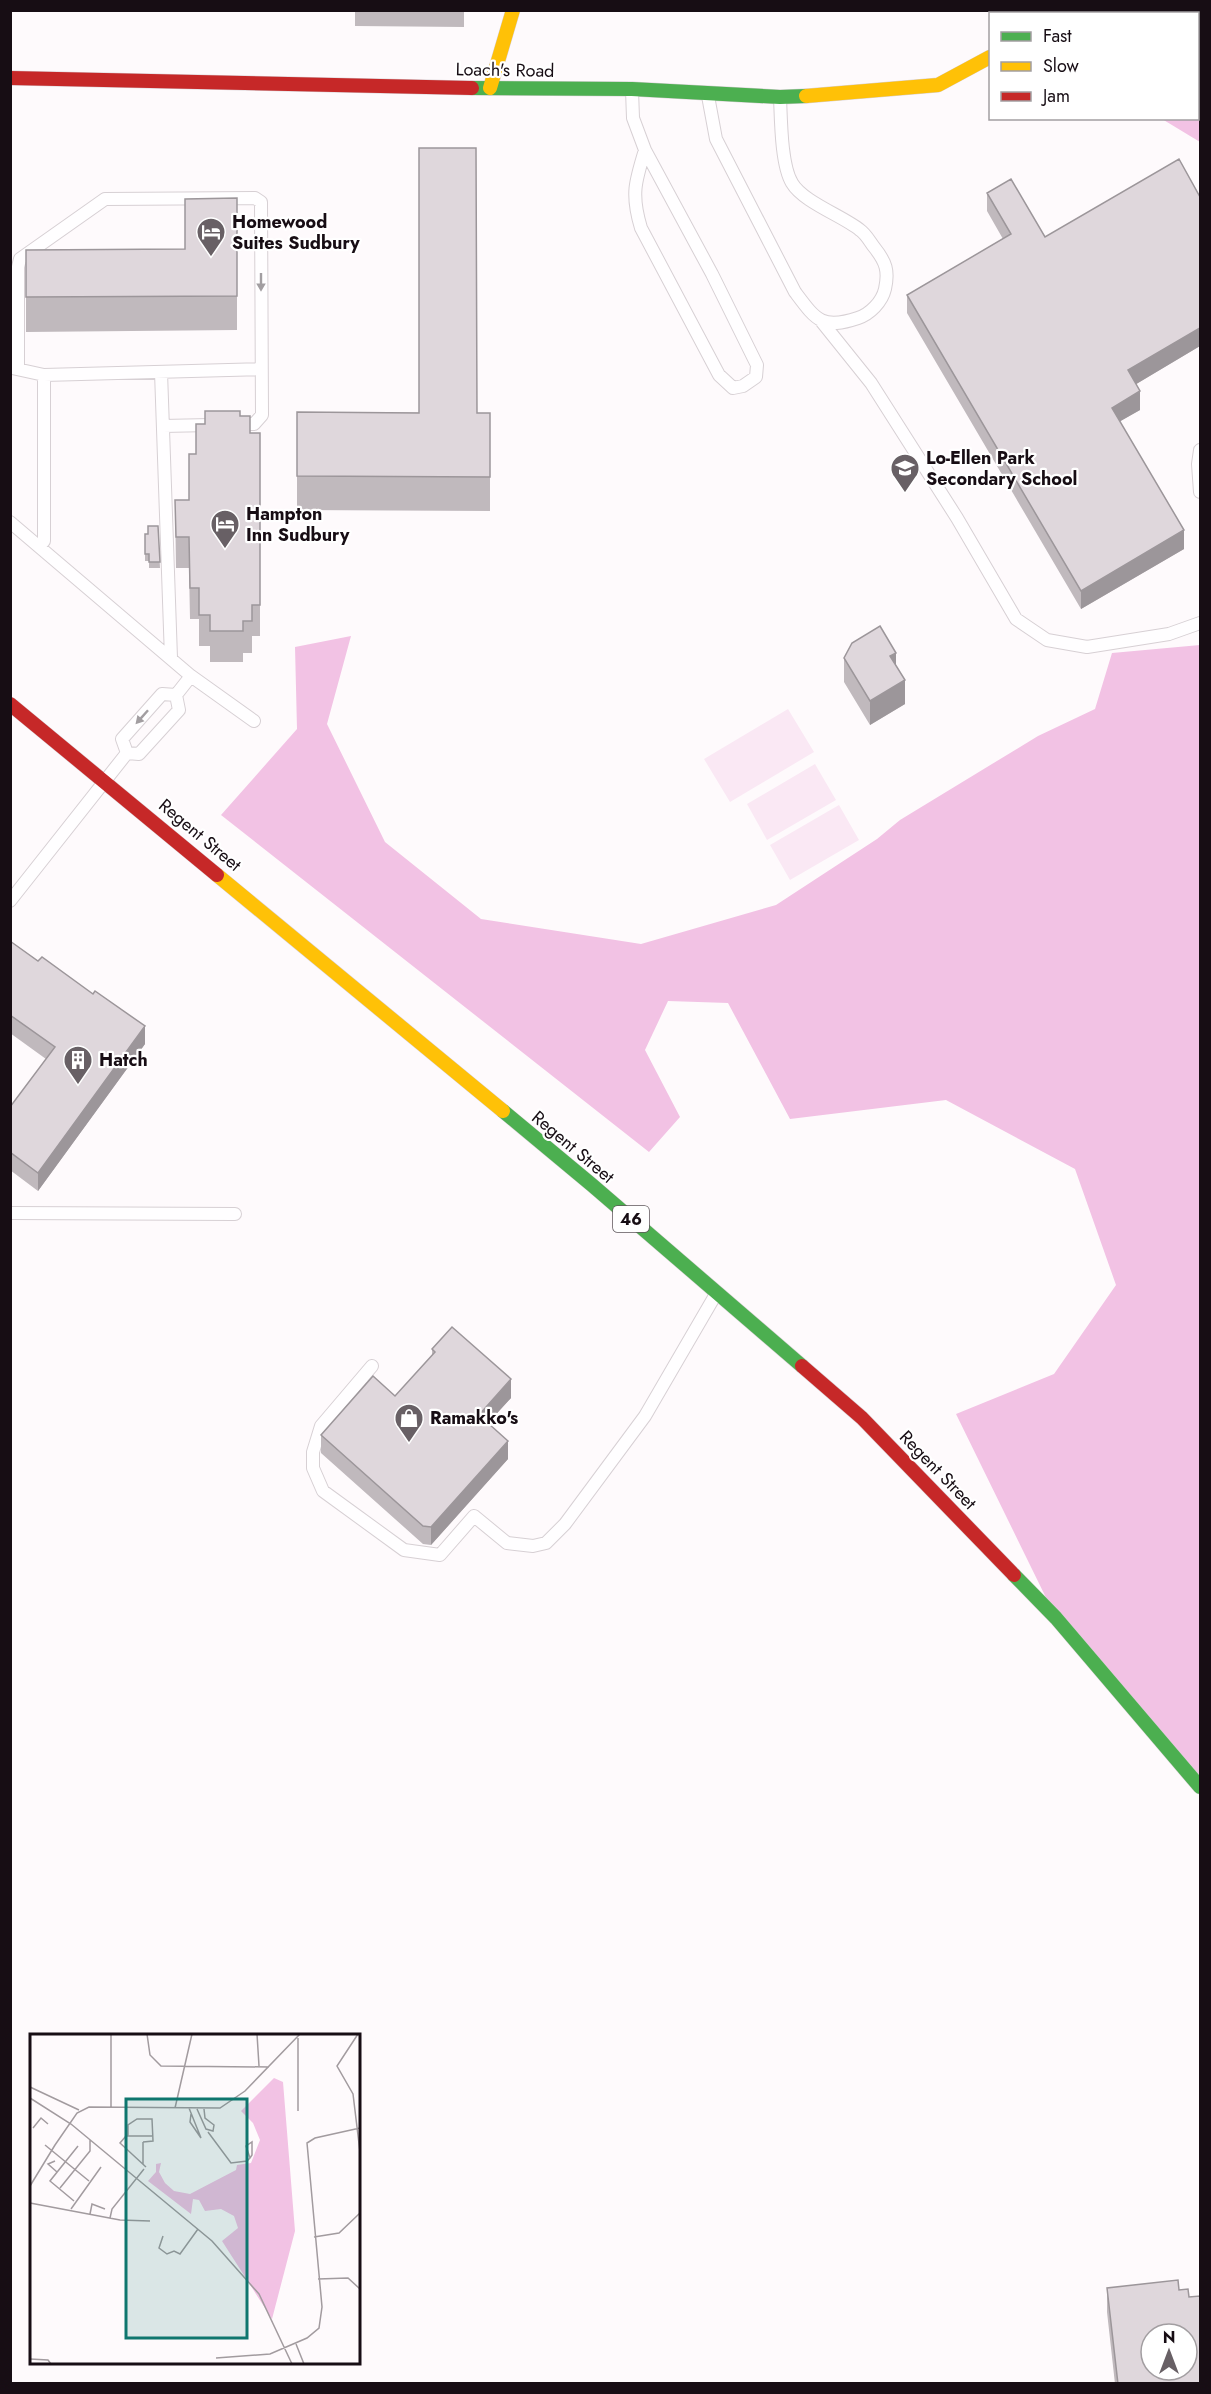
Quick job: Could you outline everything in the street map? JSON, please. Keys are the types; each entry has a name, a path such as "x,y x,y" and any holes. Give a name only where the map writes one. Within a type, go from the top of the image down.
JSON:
{"main road":[{"path":"490,88 513,10"},
{"name":"Loach's Road","path":"10,78 632,89 780,97 858,93 938,85 989,58"},
{"name":"Regent Street","path":"10,704 105,779 573,1170 862,1418 1056,1618 1200,1787"}],"lane":[{"path":"632,89 633,118 645,150 712,274 757,365 758,372 754,380 743,386 733,388 719,375 641,228 635,208 635,185 645,150"},
{"path":"707,92 716,139 795,292 810,313 822,322 871,383 957,518 1016,619 1047,640 1087,647 1169,634 1200,623"},
{"path":"780,97 783,150 792,184 861,231 883,258 888,276 883,297 867,315 841,324 822,322"},
{"path":"164,426 254,424 262,415 261,202 255,198 105,199 20,259 14,369 44,375 261,369"},
{"path":"161,372 171,658"},
{"path":"39,546 44,541 44,375"},
{"path":"1200,450 1198,464 1200,492"},
{"path":"10,522 191,676 254,721"},
{"path":"176,695 191,676"},
{"path":"127,753 122,739 162,694 176,695"},
{"path":"127,753 139,754 180,710 176,695"},
{"path":"10,901 127,753"},
{"path":"10,1212 235,1214"},
{"path":"372,1366 321,1426 313,1452 313,1468 322,1491 404,1550 440,1555 474,1516 507,1543 533,1546 546,1543 565,1524 645,1416 717,1293"}],"shaded area":[{"path":"1200,65 1200,142 1164,120 1199,120"},
{"path":"351,636 327,724 385,842 481,919 641,944 776,905 877,839 900,820 1038,736 1095,709 1112,653 1200,645 1200,1787 1056,1618 956,1414 1054,1374 1116,1285 1075,1169 946,1100 790,1119 728,1003 668,1001 645,1050 680,1117 649,1152 221,815 297,729 295,647"},
{"path":"788,709 814,752 730,802 704,759"},
{"path":"815,764 836,800 767,840 747,804"},
{"path":"839,805 859,840 790,880 770,845"}],"building":[{"path":"419,148 476,148 477,413 490,413 490,477 297,476 297,412 419,413"},
{"path":"1179,159 1200,197 1200,328 1128,370 1140,391 1112,408 1184,530 1081,591 907,295 1011,234 987,193 1011,179 1045,237"},
{"path":"237,198 237,296 26,297 26,250 185,249 185,199"},
{"name":"Hampton Inn Sudbury","path":"205,411 240,411 240,416 250,416 250,433 260,433 260,605 252,605 252,621 243,621 243,631 210,631 210,615 199,615 199,588 190,588 189,537 176,537 175,500 189,500 189,454 196,454 196,424 205,424"},
{"path":"148,526 158,526 160,562 149,562 149,554 145,554 145,534 148,534"},
{"path":"880,626 896,653 890,656 905,680 870,701 844,658 852,643"},
{"path":"10,941 38,961 42,957 93,994 95,991 145,1026 38,1173 10,1152 10,1107 55,1047 10,1015"},
{"name":"Ramakko's","path":"452,1327 511,1379 479,1415 508,1441 431,1527 423,1526 321,1435 373,1376 395,1396 435,1352 432,1349"},
{"path":"1178,2280 1179,2290 1188,2289 1189,2297 1200,2296 1200,2384 1118,2384 1107,2288"}],"traffic: fast":[{"path":"472,88 632,89 780,97 806,96"},
{"path":"503,1111 802,1366"},
{"path":"1014,1575 1056,1618 1200,1787"}],"traffic: slow":[{"path":"490,88 513,10"},
{"path":"806,96 938,85 989,58"},
{"path":"217,875 503,1111"}],"traffic: jam":[{"path":"10,78 472,88"},
{"path":"10,704 217,875"},
{"path":"802,1366 862,1418 1014,1575"}],"place":[{"name":"Homewood Suites Sudbury","path":"211,258"},
{"name":"Lo-Ellen Park Secondary School","path":"905,494"},
{"name":"Hampton Inn Sudbury","path":"225,550"},
{"name":"Hatch","path":"78,1086"},
{"name":"Ramakko's","path":"409,1444"}]}
